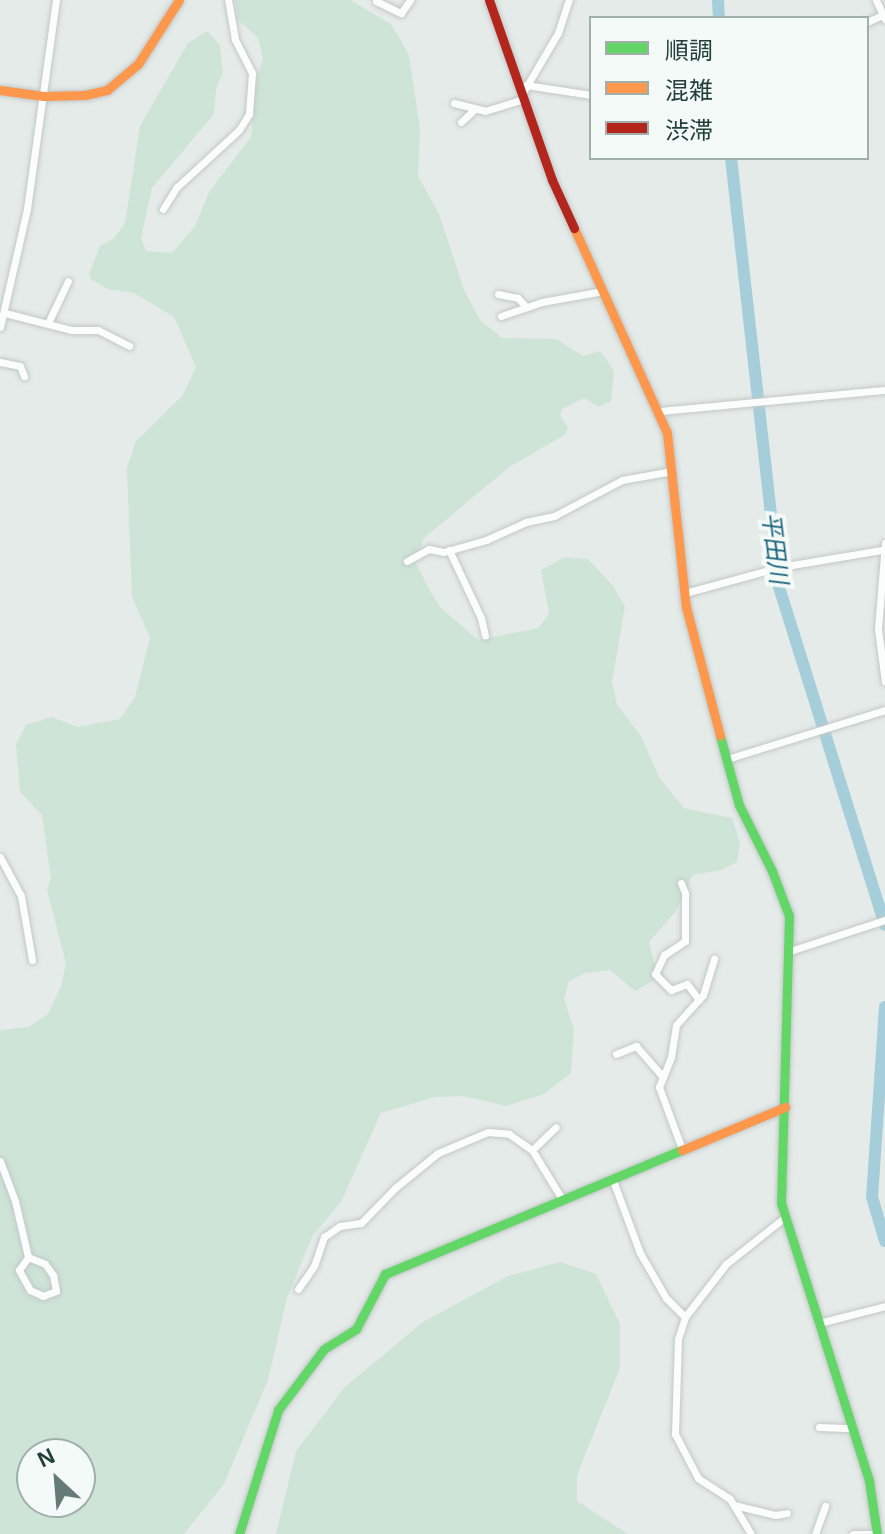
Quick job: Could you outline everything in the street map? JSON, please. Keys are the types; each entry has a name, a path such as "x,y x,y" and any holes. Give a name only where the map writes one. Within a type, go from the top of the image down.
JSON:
{"street":[{"path":"56,0 27,209 2,320 49,321 71,330 98,330 129,346"},
{"path":"0,90 44,96 85,95 107,90 138,64 179,0"},
{"path":"163,209 177,187 239,130 249,114 252,73 235,39 228,0"},
{"path":"376,1 401,13 410,0"},
{"path":"489,0 552,180 661,411 672,471 685,593 727,759 739,805 772,871 789,916 781,1203 869,1481 877,1534 853,1534"},
{"path":"524,93 558,33 569,0"},
{"path":"876,0 884,16"},
{"path":"454,103 485,111 524,93 589,95"},
{"path":"461,122 474,110"},
{"path":"49,321 68,281"},
{"path":"501,316 526,307 603,291"},
{"path":"498,294 518,298 526,307"},
{"path":"0,362 22,368 24,376"},
{"path":"661,411 885,390"},
{"path":"407,561 429,549 449,550 486,540 526,522 554,516 622,480 672,471"},
{"path":"685,593 780,567 883,547 881,629 885,682"},
{"path":"449,550 481,618 485,636"},
{"path":"727,759 885,710"},
{"path":"0,857 21,896 32,960"},
{"path":"681,883 685,893 685,941 664,955 655,974 671,990 687,984 699,1000"},
{"path":"790,951 882,921"},
{"path":"682,1149 659,1095 676,1025 699,1000 714,959"},
{"path":"616,1054 636,1046 663,1077"},
{"path":"239,1534 278,1410 324,1349 356,1329 385,1274 785,1107"},
{"path":"532,1150 556,1127"},
{"path":"298,1289 314,1266 324,1237 340,1226 361,1223 395,1188 438,1153 493,1131 509,1134 532,1150 562,1199"},
{"path":"0,1161 15,1201 28,1257 19,1270 25,1285 43,1296 56,1291 56,1282 45,1264 28,1257"},
{"path":"612,1178 640,1253 666,1298 685,1317"},
{"path":"751,1534 734,1505 698,1478 673,1428 678,1339 685,1317 726,1264 785,1217"},
{"path":"819,1323 885,1306"},
{"path":"819,1427 830,1430 852,1428"},
{"path":"734,1505 775,1515 787,1513"},
{"path":"815,1534 825,1506"}],"green space":[{"path":"235,0 350,0 391,24 409,55 420,129 418,176 439,214 464,290 480,320 502,338 556,339 583,356 600,351 614,371 611,401 599,407 584,398 562,409 560,415 568,428 566,434 508,468 424,538 415,561 440,607 478,640 539,628 549,613 541,570 565,557 588,559 613,586 625,606 612,682 617,704 642,738 659,777 684,808 732,818 740,842 737,862 721,870 693,875 676,911 649,942 658,978 635,991 610,970 586,973 569,981 564,999 574,1029 571,1073 544,1094 506,1106 463,1096 435,1097 381,1113 342,1200 312,1237 287,1298 268,1380 224,1484 184,1534 0,1534 0,1030 29,1027 48,1014 61,986 66,964 47,890 51,879 42,815 20,792 16,744 26,725 52,717 77,727 120,719 135,697 150,638 132,597 127,467 136,441 183,395 196,367 174,317 134,293 108,289 91,279 89,274 100,246 113,239 125,223 140,126 188,43 207,31 220,45 223,72 216,89 214,114 152,188 141,238 146,251 172,253 195,226 209,192 251,137 257,77 263,59 258,38 238,20"},
{"path":"560,1262 596,1274 620,1324 620,1368 577,1475 577,1501 628,1534 276,1534 296,1451 345,1387 423,1322 508,1276"}],"waterway":[{"name":"平田川","path":"718,0 719,16"},
{"name":"平田川","path":"731,160 779,587 885,925"},
{"name":"平田川","path":"885,1007 872,1197 885,1241"}],"traffic: fast":[{"path":"720,736 739,805 772,871 789,916 781,1203 869,1481 877,1534"},
{"path":"239,1534 278,1410 324,1349 356,1329 385,1274 682,1150"}],"traffic: slow":[{"path":"0,90 44,96 85,95 107,90 138,64 179,0"},
{"path":"574,228 667,433 686,607 720,736"},
{"path":"682,1150 785,1107"}],"traffic: jam":[{"path":"489,0 552,180 574,228"}]}
